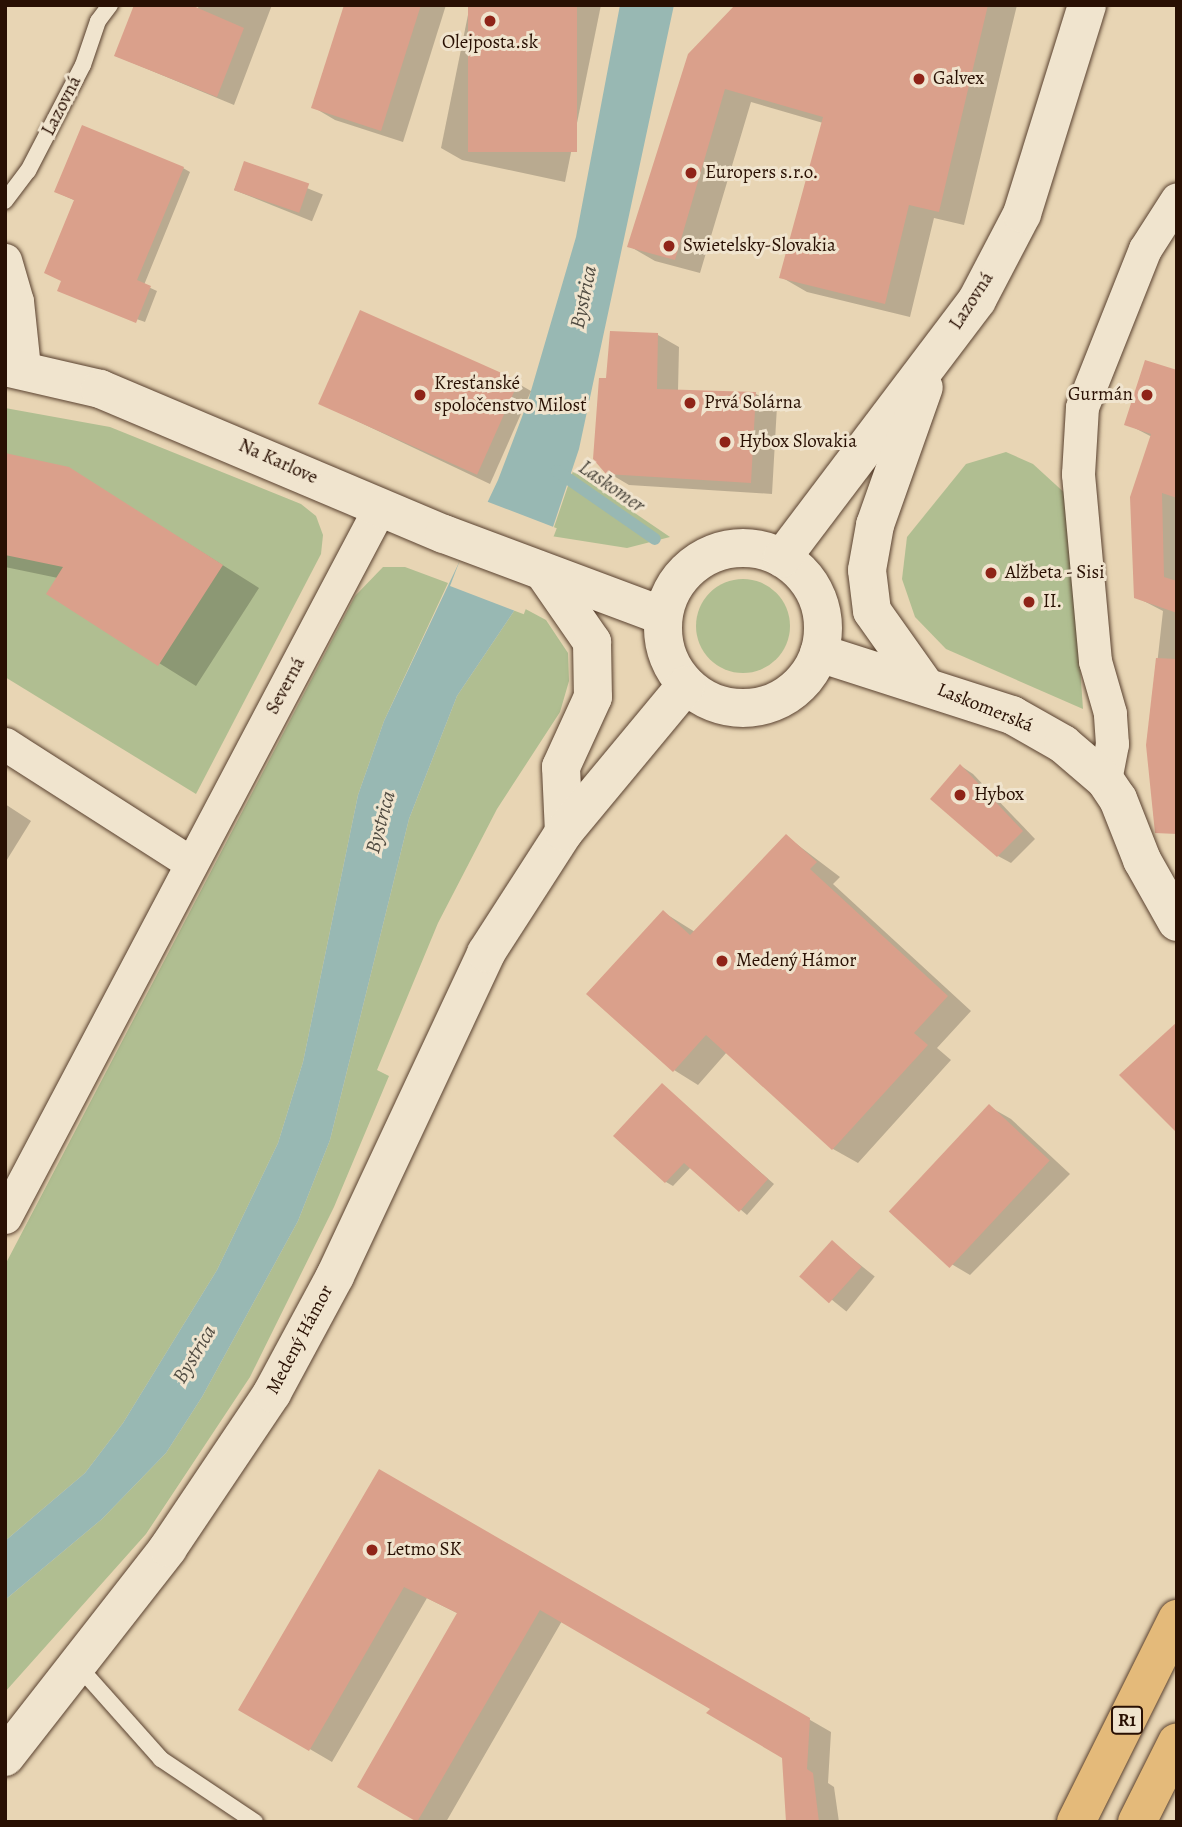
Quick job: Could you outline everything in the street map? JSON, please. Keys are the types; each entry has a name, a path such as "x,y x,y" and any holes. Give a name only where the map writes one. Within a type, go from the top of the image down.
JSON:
{"highway":[{"name":"R1","path":"1076,1822 1177,1619"},
{"path":"1137,1822 1177,1742"}],"street":[{"name":"Lazovná","path":"782,558 977,300 1022,214 1087,5"},
{"path":"1105,780 1112,744 1110,713 1095,661 1078,474 1082,407 1145,248 1177,199"},
{"path":"5,260 17,301 15,367"},
{"path":"923,683 872,611 867,570 875,525 936,352"},
{"name":"Na Karlove","path":"15,367 100,389 210,432 444,534 663,616"},
{"name":"Severná","path":"5,1217 380,507"},
{"path":"738,547 782,558 800,571 821,610 819,653 797,687 762,707 721,705 686,685 666,653 663,616 679,578 716,552 738,547"},
{"path":"545,574 592,642 593,697 561,767 564,832"},
{"name":"Laskomerská","path":"819,653 923,683 1042,730 1105,780 1177,922"},
{"name":"Medený Hámor","path":"5,1758 80,1668 168,1548 272,1393 335,1276 486,953 564,832 686,685"},
{"path":"5,744 191,863"}],"lane":[{"name":"Lazovná","path":"5,201 29,171 83,65 98,21 110,5"},
{"path":"80,1668 116,1703 161,1759 255,1822"}],"green space":[{"path":"5,408 110,427 301,504 316,516 323,535 321,554 196,794 5,677"},
{"path":"1006,452 1033,464 1068,496 1083,709 946,649 915,617 902,579 907,537 966,464"},
{"path":"573,471 670,537 627,548 551,536"},
{"path":"383,567 405,567 448,583 384,721 358,795 303,1062 278,1143 217,1270 123,1423 85,1473 5,1541 5,1265 355,596"},
{"path":"743,579 761,582 776,593 787,608 790,626 787,644 776,659 761,670 743,673 725,670 710,659 699,644 696,626 699,608 710,593 725,582"},
{"path":"518,605 546,620 568,653 569,681 560,712 497,809 438,923 377,1070 389,1076 334,1207 250,1377 146,1534 5,1692 5,1600 102,1519 166,1453 202,1397 298,1221 330,1140 409,819 457,696"}],"water":[{"name":"Bystrica","path":"620,5 674,5 579,449 550,536 518,605 457,696 409,819 330,1140 298,1221 202,1397 166,1453 102,1519 5,1600 5,1541 85,1473 123,1423 217,1270 278,1143 303,1062 358,795 384,721 498,480 528,401 576,237"}],"pier":[{"path":"483,500 557,528 524,614 450,586"}],"building":[{"path":"134,5 191,5 244,28 217,97 114,56"},
{"path":"344,5 421,5 381,131 311,108"},
{"path":"468,5 577,5 577,152 468,152"},
{"path":"735,5 988,5 939,212 909,205 885,304 779,278 823,117 725,89 675,260 627,247 688,54"},
{"path":"82,125 184,167 137,280 151,286 136,323 57,291 61,281 44,273 74,200 54,192"},
{"path":"244,161 309,183 299,213 234,190"},
{"path":"360,310 519,381 477,475 318,404"},
{"path":"610,331 658,333 657,389 756,392 751,483 606,474 593,459 599,378 606,378"},
{"path":"1145,360 1177,370 1177,498 1162,493 1164,577 1177,581 1177,613 1134,598 1130,497 1151,434 1124,425"},
{"path":"5,453 69,467 223,565 158,666 46,594 63,567 5,555"},
{"path":"1156,658 1177,659 1177,834 1155,833 1146,745"},
{"path":"960,764 1023,831 997,857 930,799"},
{"path":"786,834 817,862 810,869 948,996 914,1033 928,1045 832,1150 706,1035 673,1072 586,994 663,910 690,935"},
{"path":"1177,1022 1177,1133 1119,1075"},
{"path":"662,1083 768,1179 739,1212 684,1163 665,1183 613,1136"},
{"path":"989,1104 1050,1161 949,1268 889,1212"},
{"path":"832,1240 862,1267 829,1303 799,1276"},
{"path":"379,1469 810,1718 807,1769 813,1773 819,1822 786,1822 782,1758 706,1713 710,1709 540,1610 417,1822 357,1787 457,1613 404,1587 309,1751 238,1710"}],"waterway":[{"name":"Laskomer","path":"557,471 655,539"}],"place":[{"name":"Olejposta.sk","path":"490,21"},
{"name":"Galvex","path":"919,79"},
{"name":"Europers s.r.o.","path":"691,173"},
{"name":"Swietelsky-Slovakia","path":"669,246"},
{"name":"Kresťanské spoločenstvo Milosť","path":"420,395"},
{"name":"Gurmán","path":"1147,395"},
{"name":"Prvá Solárna","path":"690,403"},
{"name":"Hybox Slovakia","path":"725,442"},
{"name":"Alžbeta - Sisi","path":"991,573"},
{"name":"II.","path":"1029,602"},
{"name":"Hybox","path":"960,795"},
{"name":"Medený Hámor","path":"722,961"},
{"name":"Letmo SK","path":"372,1550"}]}
